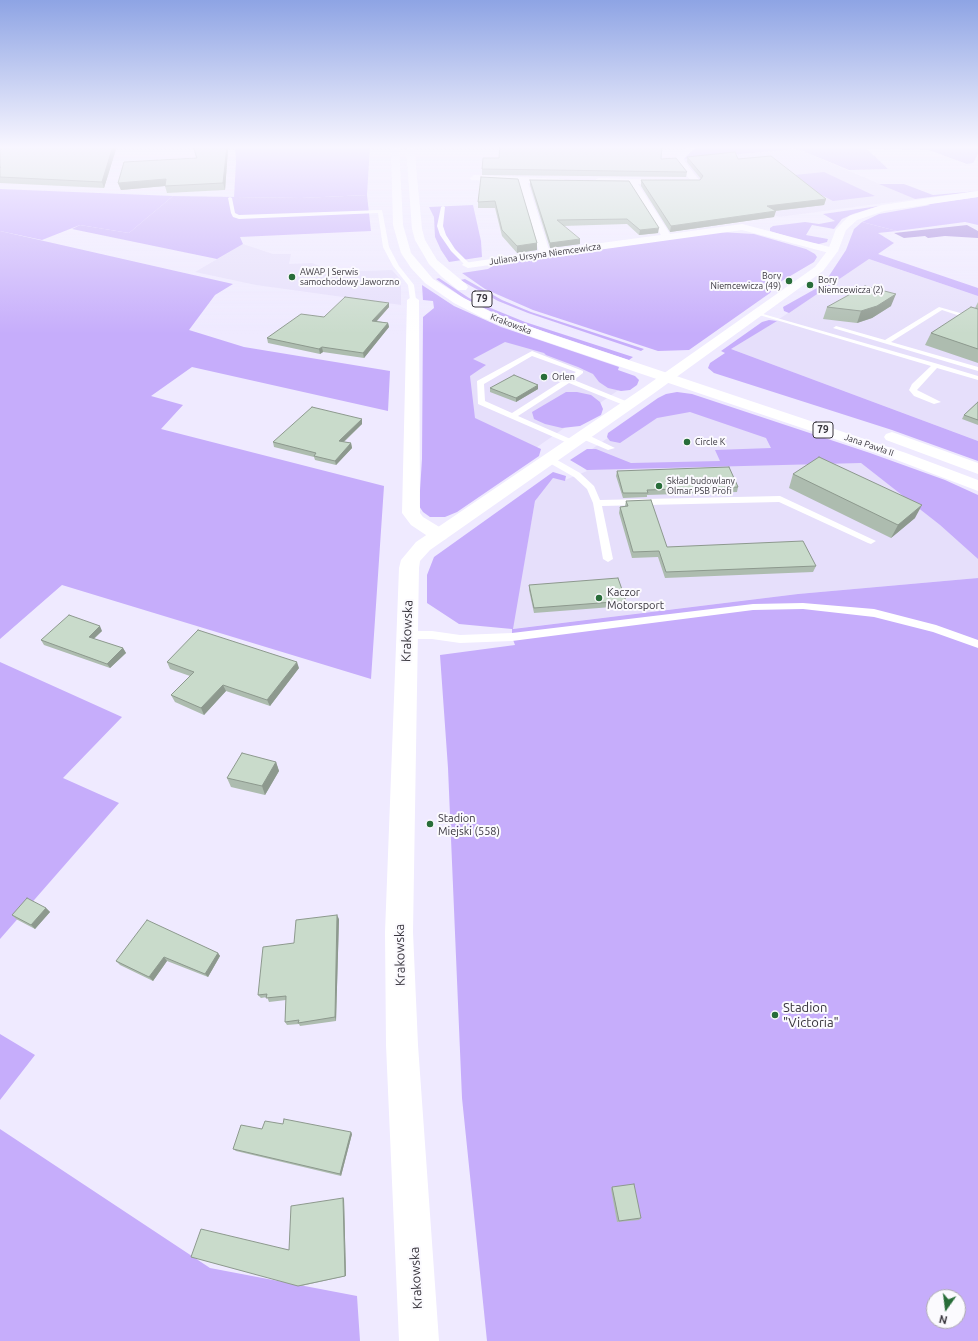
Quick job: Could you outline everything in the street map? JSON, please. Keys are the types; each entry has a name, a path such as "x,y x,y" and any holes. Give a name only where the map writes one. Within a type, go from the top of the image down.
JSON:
{"street":[{"name":"Krakowska","path":"397,209 400,238 406,253 415,266 430,281 462,303 495,318 667,378"},
{"name":"79","path":"415,209 417,230 426,253 440,270 471,292"},
{"path":"531,209 545,254"},
{"path":"649,209 667,237"},
{"path":"413,300 410,476 411,512 417,521 439,534 667,378 819,269 833,251 841,229 850,220 860,214 884,209"},
{"name":"Juliana Ursyna Niemcewicza","path":"468,265 742,227 833,251"},
{"name":"Krakowska","path":"505,309 583,337 680,368"},
{"name":"79","path":"680,368 808,410"},
{"name":"Jana Pawła II","path":"667,378 900,456 978,486"},
{"name":"Jana Pawła II","path":"882,434 978,468"},
{"name":"Krakowska","path":"419,1341 402,1045 399,932 409,568 411,560 418,550 439,534"}],"lane":[{"path":"232,209 235,216 239,217 380,211 386,247 396,266 411,285 413,300"},
{"path":"443,209 440,226 442,235 453,250 468,265"},
{"path":"886,342 941,308 978,320"},
{"path":"761,311 886,342 978,369"},
{"path":"761,311 978,378"},
{"path":"512,416 581,372 532,353 480,383 481,402 512,416 578,439 611,448"},
{"path":"936,365 915,386 913,390 917,394 937,402"},
{"path":"568,380 629,404"},
{"path":"549,459 577,475 591,488 598,503 608,559"},
{"path":"598,503 780,499 870,541"},
{"path":"407,635 432,635 460,639 512,637 753,608 803,606 874,613 936,629 978,644"}],"shaded area":[{"path":"0,209 158,209 129,233 80,225 42,240 0,231"},
{"path":"158,209 369,209 371,231 240,237 243,244 217,259 72,229 80,225 129,233"},
{"path":"430,209 474,209 481,241 482,257 449,262 435,237 434,217"},
{"path":"760,209 843,209 779,217"},
{"path":"871,209 842,219 834,229 812,225 806,235 828,239 827,242 819,244 805,242 770,231 770,228 773,226 805,222 819,224 835,221 823,214"},
{"path":"910,209 978,209 978,225 965,222 897,231 862,222 879,214"},
{"path":"862,222 897,231 878,233 894,243 878,254 978,288 978,296 869,259 789,313 784,311 783,307 825,282 846,250 854,229"},
{"path":"967,225 978,231 978,238 945,236 928,238 925,236 904,238 894,233"},
{"path":"0,231 233,284 215,295 189,330 244,347 390,371 388,411 192,367 151,396 183,405 161,429 384,486 371,679 62,585 0,639"},
{"path":"720,232 754,234 806,249 815,254 817,257 814,262 775,285 770,293 689,350 658,351 533,310 485,289 462,273 488,269 496,264"},
{"path":"243,244 273,254 291,254 289,264 312,263 335,272 392,270 401,280 401,305 256,285 195,272"},
{"path":"869,259 978,296 978,441 731,349"},
{"path":"439,278 469,298 493,309 525,322 633,357 629,360 522,324 490,311 465,299 436,279"},
{"path":"465,279 502,300 531,312 644,349 641,351 528,313 498,301 460,280"},
{"path":"422,285 454,306 501,327 619,367 618,370 635,376 639,380 637,385 630,390 621,391 608,388 599,382 593,374 578,367 544,353 505,342 473,359 486,365 470,376 475,418 541,449 539,456 457,512 445,517 430,517 423,512 419,506 422,459 423,317 434,308 433,301 423,300"},
{"path":"769,320 777,321 731,349 978,441 978,461 892,430 714,373 708,368 710,363 725,353 721,351 762,322"},
{"path":"465,323 630,382 480,487"},
{"path":"566,392 577,392 591,395 600,402 603,409 601,415 580,426 562,428 545,424 534,419 532,412"},
{"path":"677,392 692,394 870,453 945,480 978,495 978,559 940,525 861,463 587,470 570,460 587,449 596,449 631,463 720,461 715,450 771,448 766,438 690,412 657,418 620,443 610,441 607,437 608,433 658,398 666,394"},
{"path":"686,402 861,463 940,525 978,559 978,578 798,594 512,629 535,501 553,478 565,480 587,471 575,461 650,408"},
{"name":"Stadion \"Victoria\"","path":"553,472 566,476 565,481 553,478 535,501 513,629 798,594 978,578 978,1341 487,1341 462,1098 448,768 440,655 515,645 512,637 512,629 459,624 427,603 427,575 434,557"},
{"path":"0,662 122,717 63,778 119,803 0,939"},
{"path":"0,1034 35,1055 0,1100"},
{"path":"0,1129 210,1268 357,1296 360,1341 0,1341"}],"building":[{"path":"497,209 527,209 537,243 517,246 502,230"},
{"path":"539,209 647,209 659,228 640,230 627,219 557,220 580,239 550,243"},
{"path":"660,209 772,209 776,211 671,226"},
{"path":"865,286 896,294 877,306 861,311 827,307"},
{"path":"345,297 389,303 372,321 388,323 363,353 322,347 319,349 267,338 301,314 324,317"},
{"path":"971,307 978,309 978,349 931,333"},
{"path":"514,375 538,385 516,398 490,388"},
{"path":"978,402 978,420 964,415"},
{"path":"312,407 362,419 339,441 351,443 335,461 314,456 316,453 273,442"},
{"path":"819,457 922,505 898,525 793,474"},
{"path":"729,467 738,487 647,490 648,493 623,493 617,471"},
{"path":"651,500 667,547 803,541 816,566 666,572 659,551 633,552 620,507 628,506 626,501"},
{"path":"618,578 626,601 534,608 529,585"},
{"path":"69,615 100,626 89,637 123,648 107,664 41,640"},
{"path":"198,630 297,662 267,700 223,685 201,708 171,695 194,672 167,662"},
{"path":"242,753 276,762 262,786 227,778"},
{"path":"27,898 46,908 31,925 12,915"},
{"path":"337,915 335,1017 298,1023 299,1020 285,1022 286,996 266,998 267,994 258,995 263,947 294,943 296,920"},
{"path":"147,920 218,953 205,974 164,957 149,977 116,961"},
{"path":"284,1119 351,1132 340,1174 233,1149 241,1125 262,1129 265,1121 283,1124"},
{"path":"634,1184 641,1218 619,1221 612,1187"},
{"path":"343,1198 345,1276 298,1286 191,1257 201,1229 289,1250 291,1206"}],"place":[{"name":"AWAP | Serwis samochodowy Jaworzno","path":"292,277"},
{"name":"Bory Niemcewicza (49)","path":"789,281"},
{"name":"Bory Niemcewicza (2)","path":"810,285"},
{"name":"Orlen","path":"544,377"},
{"name":"Circle K","path":"687,442"},
{"name":"Skład budowlany Olmar PSB Profi","path":"659,486"},
{"name":"Kaczor Motorsport","path":"599,598"},
{"name":"Stadion Miejski (558)","path":"430,824"},
{"name":"Stadion \"Victoria\"","path":"775,1015"}]}
